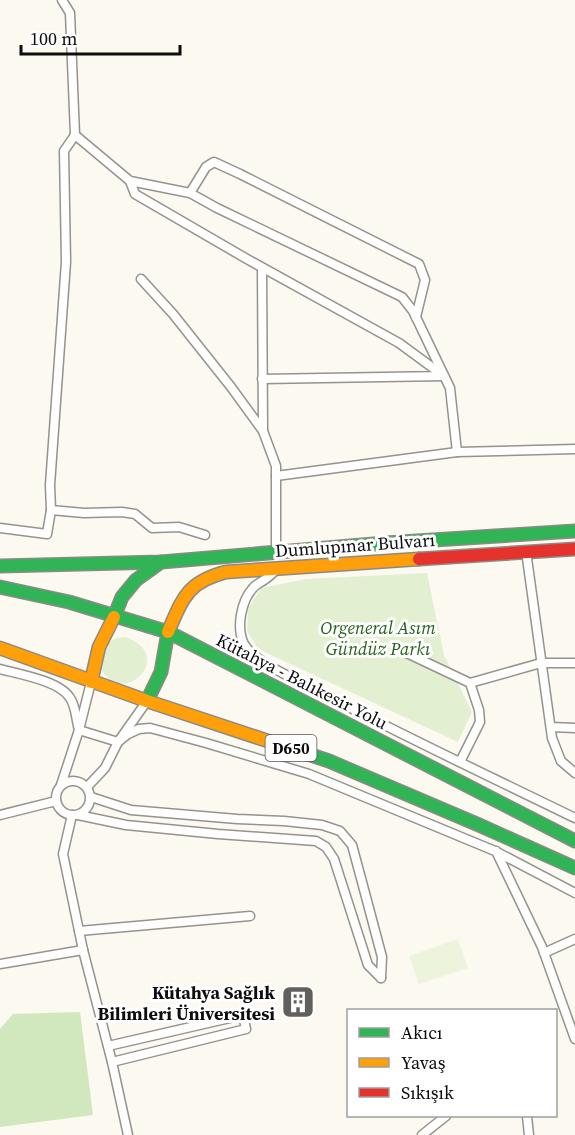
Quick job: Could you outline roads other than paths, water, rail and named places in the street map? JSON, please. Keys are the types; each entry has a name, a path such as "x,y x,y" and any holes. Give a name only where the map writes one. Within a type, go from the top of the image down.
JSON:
{"main road":[{"name":"Dumlupınar Bulvarı","path":"0,566 160,562 386,543 575,531"},
{"name":"Dumlupınar Bulvarı","path":"147,701 162,672 168,632 185,597 201,580 226,572 575,549"},
{"path":"92,682 99,648 122,597 136,580 160,562"},
{"name":"Kütahya - Balıkesir Yolu","path":"0,587 69,602 168,632 575,841"},
{"name":"D650","path":"0,648 147,701 329,760 575,868"}],"street":[{"path":"0,528 47,534 51,510 66,262 63,152 75,135 70,13 62,0"},
{"path":"75,135 130,181 190,193 402,297 413,311 450,388 457,452"},
{"path":"190,193 206,167 214,162 420,264 425,280 416,318"},
{"path":"130,181 135,194 262,268 399,343 444,376"},
{"path":"262,268 263,431"},
{"path":"141,279 173,314 263,431 276,466 276,554"},
{"path":"262,379 444,376"},
{"path":"276,476 457,452 575,449"},
{"path":"51,510 135,514 152,528 179,527 205,535"},
{"path":"526,551 552,738 561,761 575,773"},
{"path":"278,568 253,588 242,610 241,634 244,644 255,657 343,704 575,818"},
{"path":"396,648 470,683 541,663 575,663"},
{"path":"0,669 55,685 64,690 73,705 79,730"},
{"path":"91,797 131,810 322,825 340,831 351,845 360,873 382,957 381,978 368,965 334,859 326,847 316,841 126,825 61,811 56,801 57,790 61,785 79,730 92,682"},
{"path":"460,762 480,722 470,683"},
{"path":"87,787 105,768 118,742 147,701"},
{"path":"138,713 141,720 150,728"},
{"path":"551,727 575,728"},
{"path":"118,742 139,729 150,728 309,774 495,851 575,893"},
{"path":"79,730 118,742"},
{"path":"61,785 71,780 77,781 87,787 91,797 87,808 75,815 63,854 83,950 128,1135"},
{"path":"0,815 56,801"},
{"path":"495,851 544,953 575,1039"},
{"path":"79,932 250,916"},
{"path":"544,953 575,939"},
{"path":"0,964 83,950"},
{"path":"108,1046 243,1015 246,1029 112,1062"},
{"path":"422,1135 445,1117"},
{"path":"527,1117 529,1135"}],"place":[{"name":"Kütahya Sağlık Bilimleri Üniversitesi","path":"298,1002"}],"park label":[{"name":"Orgeneral Asım Gündüz Parkı","path":"378,637"}]}
